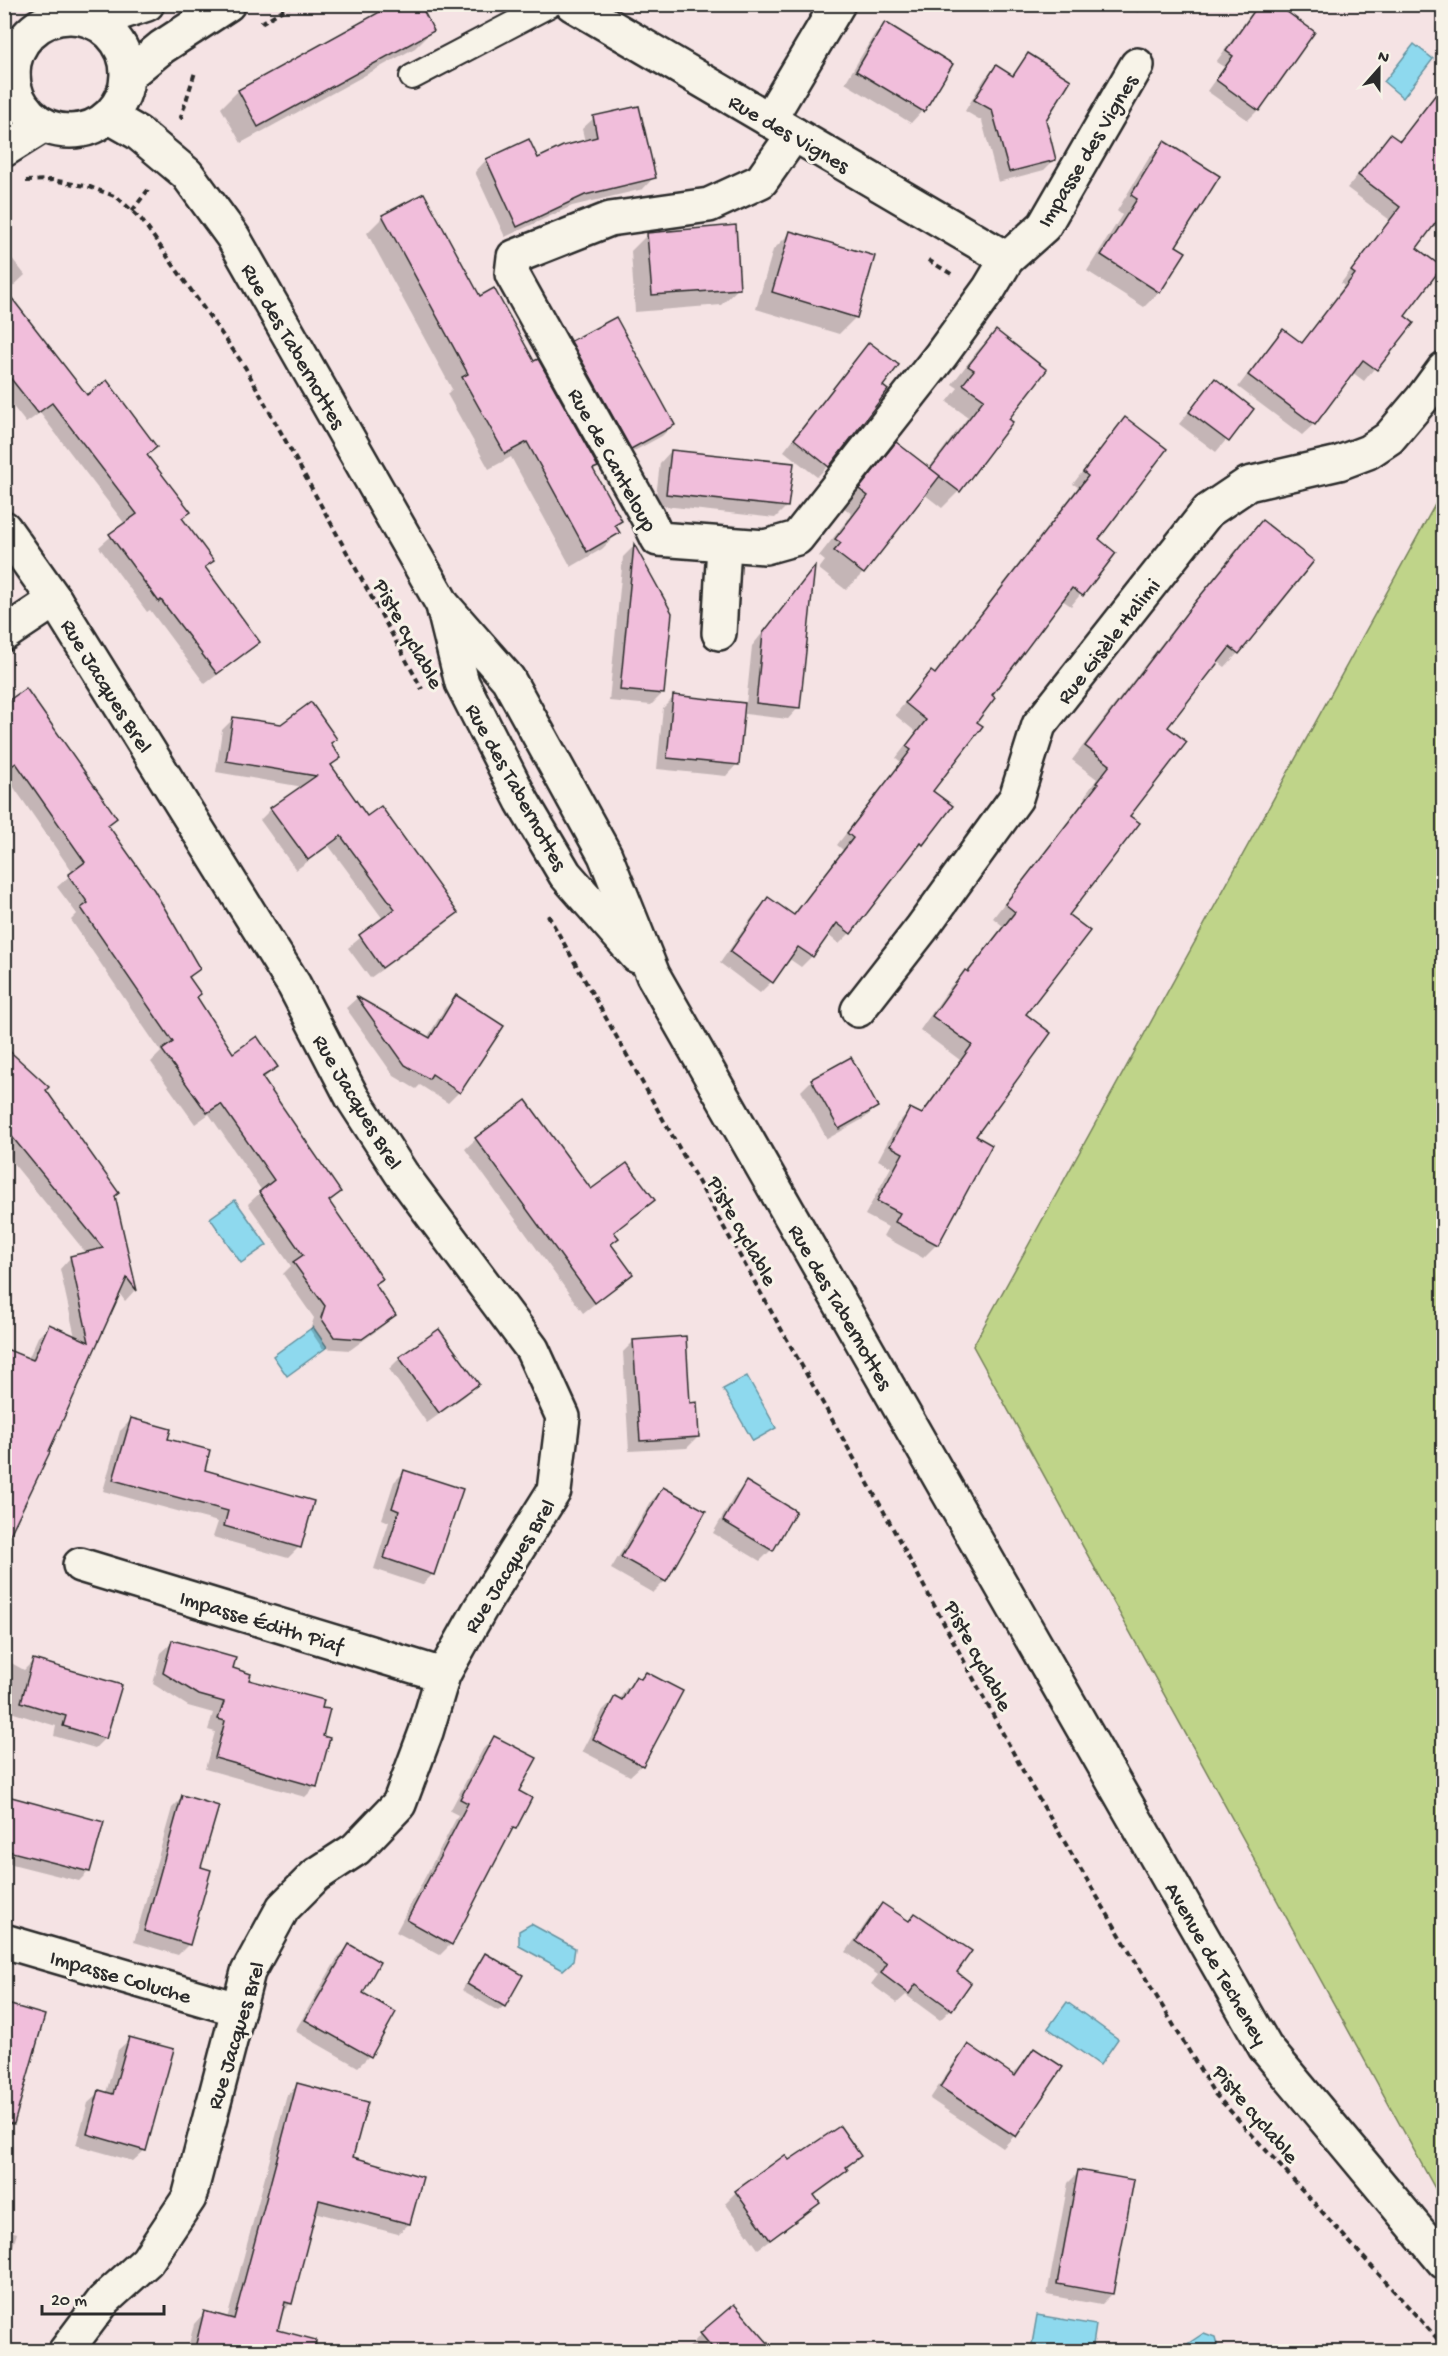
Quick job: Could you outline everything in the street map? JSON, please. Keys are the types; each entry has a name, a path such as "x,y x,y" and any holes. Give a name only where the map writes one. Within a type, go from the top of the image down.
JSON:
{"street":[{"path":"74,14 108,30 119,43 126,58 128,75 126,90 120,104 110,117 95,126 78,131 61,131 44,125 31,116 22,104 15,90 10,61 27,36 40,25 56,18 74,14 147,4"},
{"path":"128,75 162,46 228,4"},
{"name":"Rue des Vignes","path":"572,4 1007,259"},
{"path":"781,127 838,4"},
{"name":"Impasse des Vignes","path":"1007,259 1044,226 1137,65"},
{"name":"Rue des Tabernottes","path":"110,117 138,133 187,174 232,237 443,605 508,679 605,855 653,975 1031,1638"},
{"path":"4,150 44,125"},
{"name":"Rue de Canteloup","path":"781,127 761,181 709,205 610,219 514,257 512,274 642,506 658,539 765,547 797,538 940,355 989,289 1007,259"},
{"name":"Rue Gisèle Halimi","path":"858,1010 922,928 1016,798 1039,725 1208,511 1248,484 1339,463 1368,452 1389,438 1422,399 1443,369"},
{"name":"Rue Jacques Brel","path":"4,528 56,600 294,985 352,1097 401,1173 532,1349 563,1417 554,1491 480,1609 443,1675 426,1732 399,1804 356,1849 316,1875 283,1908 248,1972 189,2198 147,2261 104,2300 65,2352"},
{"path":"720,633 724,545"},
{"path":"4,634 56,600"},
{"name":"Rue des Tabernottes","path":"443,605 462,683 522,801 565,874 653,975"},
{"name":"Impasse Édith Piaf","path":"80,1565 443,1675"},
{"name":"Avenue de Techeney","path":"1031,1638 1265,2047 1443,2262"},
{"name":"Impasse Coluche","path":"4,1941 237,2009"}],"lane":[{"path":"412,77 551,4"}],"path":[{"path":"132,211 171,160 189,127 181,117 202,52 189,30"},
{"name":"Piste cyclable","path":"16,182 52,180 90,187 117,197 141,219 245,367 423,691"},
{"name":"Piste cyclable","path":"545,909 883,1510 1030,1784 1214,2093 1443,2346"}],"green space":[{"path":"1443,490 1444,2203 973,1346"}],"water":[{"path":"1414,44 1433,59 1403,98 1384,82"},
{"path":"235,1200 267,1245 241,1263 210,1218"},
{"path":"313,1327 327,1347 287,1376 273,1356"},
{"path":"747,1376 776,1428 753,1441 723,1389"},
{"path":"531,1924 575,1948 573,1961 563,1970 519,1946 519,1931"},
{"path":"1067,2002 1118,2039 1100,2065 1048,2028"},
{"path":"1037,2315 1096,2325 1092,2351 1072,2351 1032,2344"},
{"path":"1204,2333 1215,2337 1218,2348 1216,2351 1177,2351"}],"building":[{"path":"394,4 420,4 434,31 258,127 238,90"},
{"path":"1259,4 1276,4 1315,32 1259,111 1216,80 1233,56 1226,51"},
{"path":"885,22 953,64 924,112 856,71"},
{"path":"1028,53 1071,80 1046,120 1056,160 1009,172 992,110 974,100 996,65 1013,76"},
{"path":"1443,85 1443,213 1417,248 1442,267 1405,316 1414,323 1377,370 1363,360 1315,425 1248,375 1283,329 1302,343 1355,274 1351,271 1400,207 1358,175 1390,134 1400,141"},
{"path":"639,106 656,178 585,195 517,227 486,159 529,139 538,158 563,146 597,137 593,116"},
{"path":"1164,141 1220,176 1176,246 1186,252 1160,293 1101,255 1137,199 1131,195"},
{"path":"424,193 480,296 494,288 534,361 538,359 598,467 593,469 622,521 615,525 620,533 587,552 527,442 505,454 462,377 468,374 382,215"},
{"path":"736,225 740,289 652,295 647,233"},
{"path":"790,231 875,256 857,318 772,292"},
{"path":"4,288 87,395 107,380 157,447 147,455 191,512 182,518 214,561 205,567 260,642 217,674 161,600 159,602 109,534 137,514 52,403 38,413 4,370"},
{"path":"616,317 675,425 631,449 571,341"},
{"path":"996,330 1047,370 1009,419 1013,422 960,492 930,469 984,399 963,384 974,370 968,366"},
{"path":"869,342 899,365 883,386 888,390 829,467 794,439"},
{"path":"1215,378 1254,409 1229,442 1189,412"},
{"path":"1125,417 1167,449 1099,539 1116,553 1083,596 1072,588 992,695 995,698 977,722 983,726 933,791 953,806 923,845 921,843 851,934 837,923 813,957 798,947 773,983 730,952 768,897 794,915 853,838 847,833 911,750 906,746 926,720 905,703 931,671 935,674 1088,476 1083,472"},
{"path":"896,442 940,476 864,574 834,551 841,543 835,539 868,496 859,489"},
{"path":"671,450 794,463 788,507 666,494"},
{"path":"1262,520 1314,561 1239,654 1230,647 1168,727 1187,742 1130,816 1140,823 1069,915 1090,931 1026,1014 1051,1033 976,1136 992,1145 938,1245 895,1222 900,1213 877,1201 903,1153 890,1146 910,1108 922,1114 972,1045 932,1016 965,970 968,972 1015,912 1005,904 1098,784 1096,783 1110,765 1085,746 1188,611"},
{"path":"634,544 672,613 664,694 620,690"},
{"path":"815,566 800,708 756,703 763,633"},
{"path":"26,688 117,818 108,825 154,890 200,969 189,977 201,994 197,997 233,1053 257,1036 278,1067 262,1077 341,1192 329,1201 383,1279 375,1284 396,1315 362,1339 334,1337 321,1318 325,1306 293,1262 303,1255 259,1192 274,1180 221,1104 207,1113 162,1050 173,1042 81,908 88,903 68,875 85,862 16,763 4,771 4,704"},
{"path":"673,695 745,703 739,765 667,758"},
{"path":"311,702 337,739 331,743 341,758 331,765 367,816 381,806 458,913 382,968 359,935 395,909 341,836 308,860 270,808 316,776 226,761 233,717 281,724"},
{"path":"456,995 504,1026 460,1093 432,1074 429,1079 405,1065 356,996 430,1038"},
{"path":"4,1046 49,1087 46,1090 119,1193 115,1196 137,1291 127,1278 50,1452 4,1547 4,1348 33,1360 49,1324 89,1342 70,1256 103,1248 4,1127"},
{"path":"851,1057 878,1107 839,1129 811,1079"},
{"path":"526,1100 591,1189 627,1163 655,1200 614,1232 619,1238 611,1244 633,1274 595,1303 475,1138"},
{"path":"439,1329 479,1384 439,1413 399,1357"},
{"path":"686,1336 690,1403 697,1402 699,1437 640,1441 633,1340"},
{"path":"131,1418 171,1429 168,1439 210,1450 205,1470 314,1501 301,1548 224,1526 228,1511 113,1480"},
{"path":"404,1470 463,1489 434,1575 384,1558 399,1511 392,1508"},
{"path":"746,1481 796,1511 773,1551 723,1521"},
{"path":"663,1487 706,1511 666,1582 621,1557"},
{"path":"172,1640 236,1658 233,1668 251,1674 249,1680 324,1700 322,1708 330,1709 323,1736 330,1738 317,1787 215,1758 225,1721 218,1719 224,1702 199,1695 163,1673"},
{"path":"33,1659 122,1685 106,1739 63,1726 66,1716 21,1702"},
{"path":"646,1672 683,1691 643,1766 593,1739 615,1696 622,1700 636,1676 641,1679"},
{"path":"494,1736 537,1758 519,1791 532,1798 516,1829 513,1828 452,1945 407,1920 468,1803 460,1799"},
{"path":"4,1795 104,1822 90,1872 4,1850"},
{"path":"182,1795 219,1806 201,1867 211,1870 190,1945 144,1931"},
{"path":"882,1903 909,1921 915,1913 972,1951 957,1972 971,1983 952,2010 916,1984 909,1994 881,1973 887,1964 856,1941"},
{"path":"349,1944 380,1962 363,1993 396,2012 371,2057 305,2020"},
{"path":"485,1953 523,1975 505,2007 467,1984"},
{"path":"4,2003 45,2015 14,2124 4,2123"},
{"path":"129,2037 174,2049 146,2151 87,2134 99,2090 113,2094"},
{"path":"968,2044 1015,2076 1034,2048 1063,2067 1016,2137 940,2087"},
{"path":"297,2083 368,2102 353,2157 423,2177 410,2224 319,2200 292,2304 285,2302 278,2330 316,2340 315,2352 194,2352 204,2311 234,2319"},
{"path":"840,2126 861,2156 846,2167 848,2170 814,2195 820,2203 770,2240 735,2191 785,2155 789,2160"},
{"path":"1078,2170 1134,2180 1113,2294 1057,2284"},
{"path":"734,2304 776,2352 716,2352 700,2333"}]}
